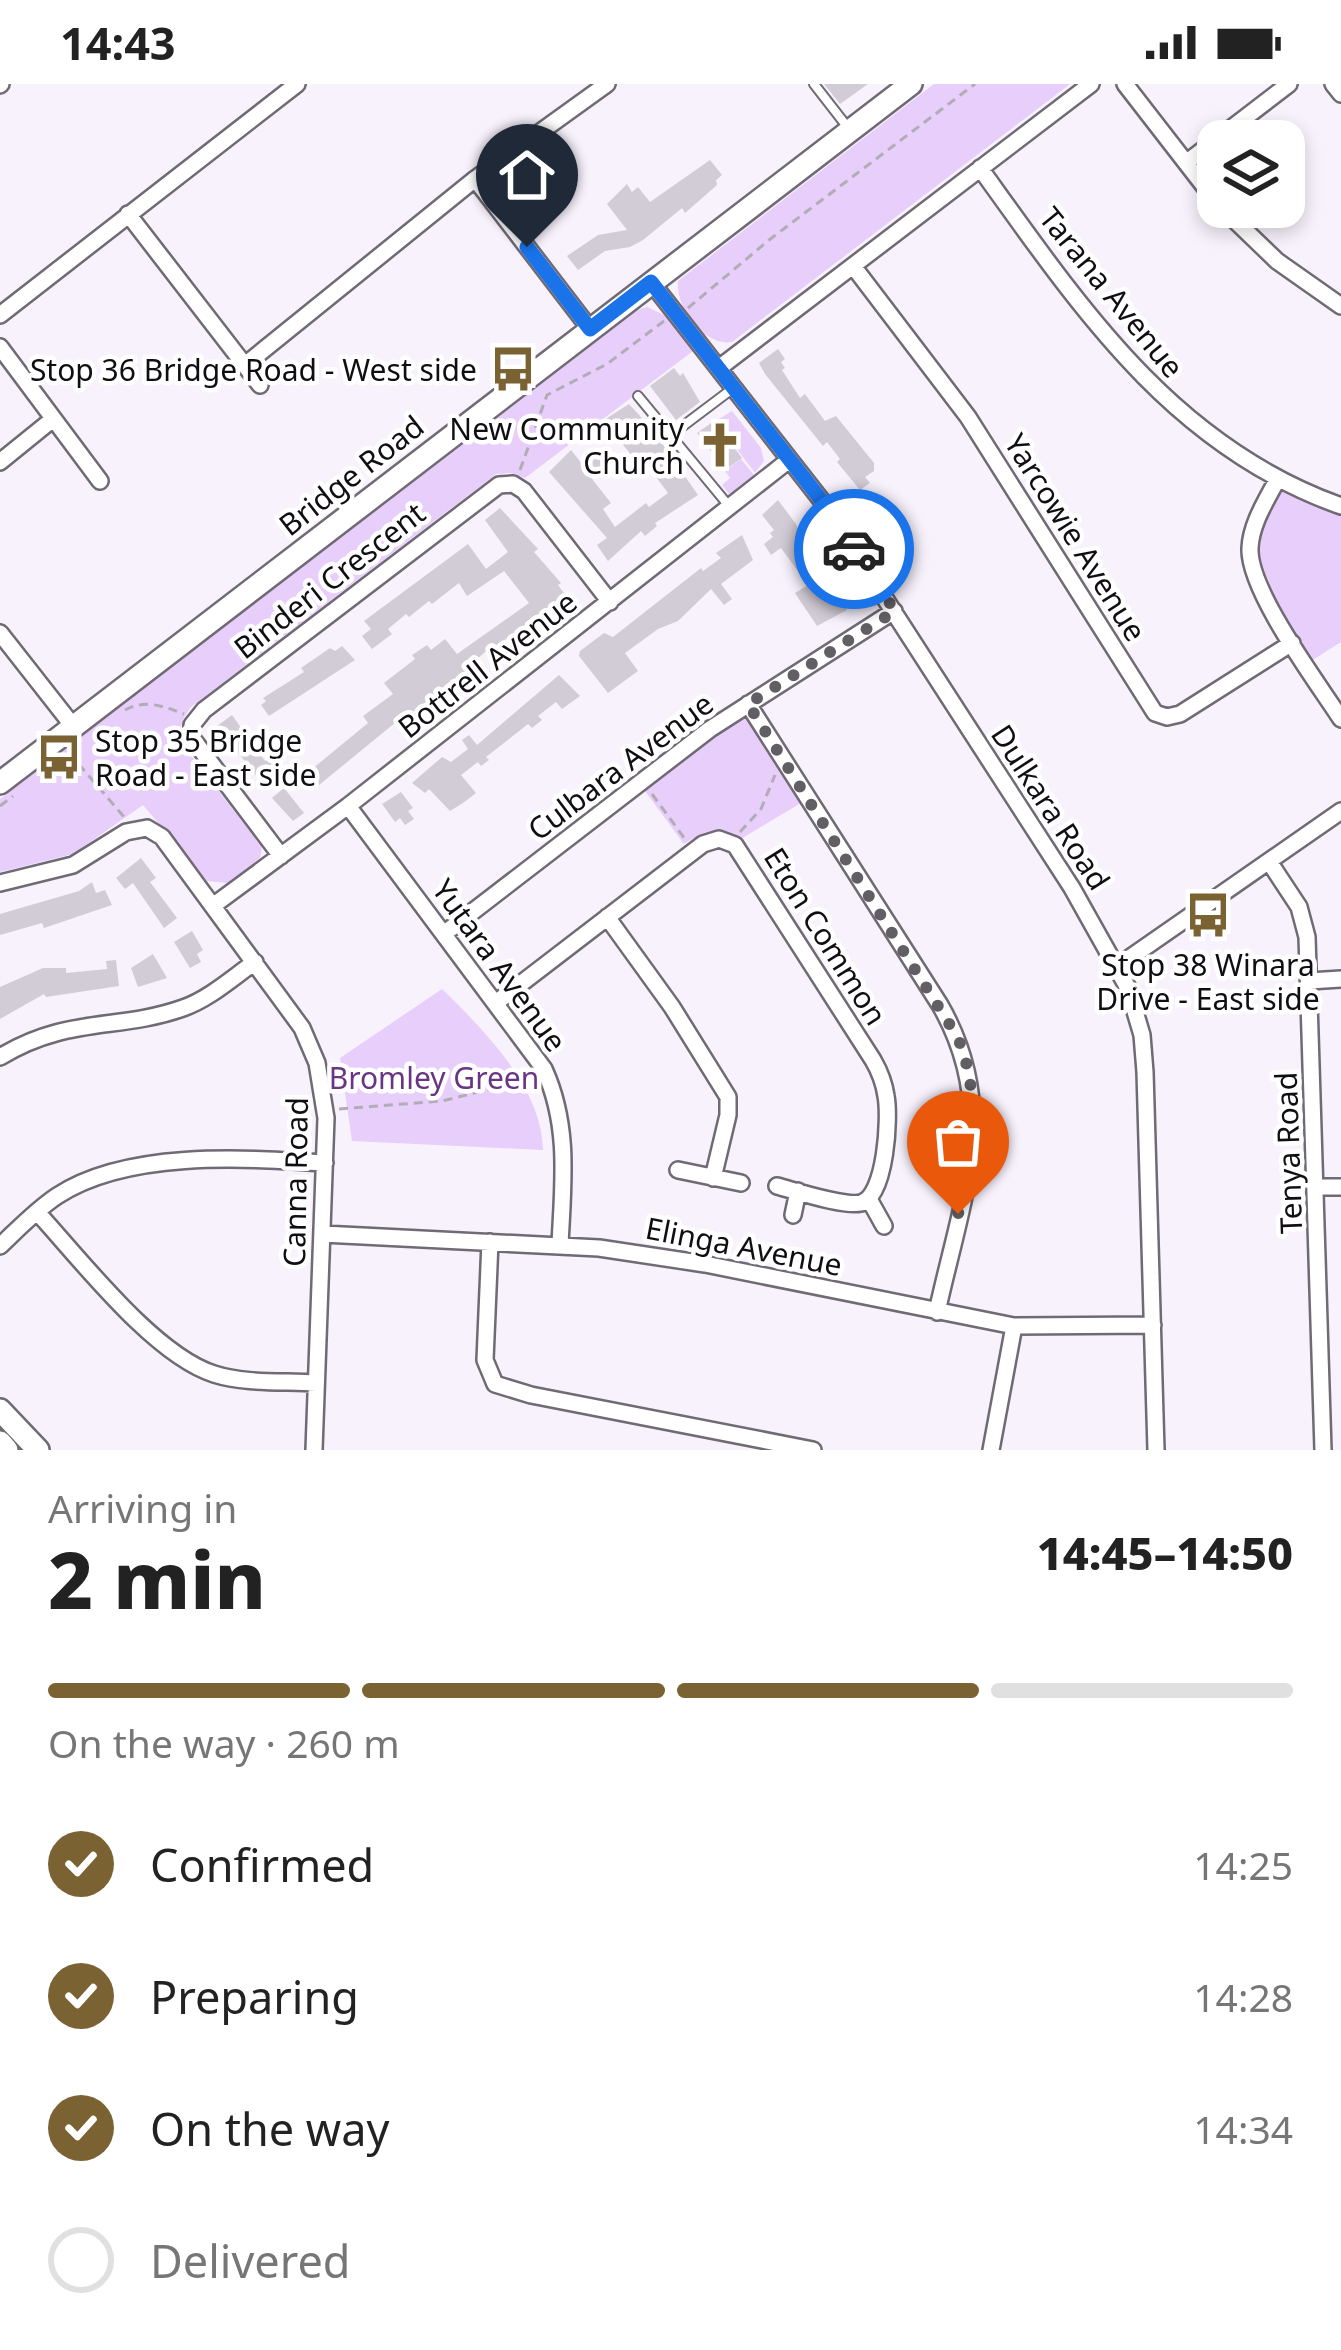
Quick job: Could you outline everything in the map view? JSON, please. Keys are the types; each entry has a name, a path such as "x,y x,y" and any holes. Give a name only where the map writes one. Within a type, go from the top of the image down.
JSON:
{"main road":[{"name":"Bridge Road","path":"8,788 850,130 896,88"},
{"path":"0,1410 38,1450"},
{"path":"0,1442 7,1450"}],"street":[{"path":"0,315 297,84"},
{"path":"245,365 475,178 607,84"},
{"path":"718,368 1091,84"},
{"path":"1125,84 1197,177"},
{"path":"1186,163 1289,84"},
{"path":"1333,84 1341,94"},
{"name":"Tarana Avenue","path":"980,168 1113,344 1152,388 1215,442 1277,480 1341,506"},
{"path":"475,178 590,329"},
{"path":"128,214 260,385"},
{"path":"1242,228 1277,261 1341,306"},
{"name":"Yarcowie Avenue","path":"853,266 980,435 1155,713 1180,714 1292,643"},
{"name":"Dulkara Road","path":"651,282 822,501 1118,966 1142,1035 1156,1450"},
{"path":"0,347 100,481"},
{"path":"0,462 53,419"},
{"name":"Bottrell Avenue","path":"214,905 348,806 789,460"},
{"path":"1277,480 1253,529 1250,559 1292,643 1341,719"},
{"path":"513,484 524,491 610,602"},
{"name":"Binderi Crescent","path":"195,719 492,489 513,484"},
{"name":"Culbara Avenue","path":"445,933 748,704 895,611"},
{"path":"0,633 76,735"},
{"path":"748,704 940,1005 963,1051 974,1097 974,1132 937,1312"},
{"path":"195,719 190,734 196,747 281,856"},
{"name":"Yutara Avenue","path":"348,806 546,1074 563,1131 560,1244"},
{"path":"1118,966 1341,811"},
{"path":"0,883 88,859 141,828"},
{"name":"Canna Road","path":"141,828 162,837 214,905 309,1041 322,1081 325,1163 314,1450"},
{"name":"Eton Common","path":"497,1002 693,850 709,840 730,842 751,866 883,1080 887,1127 878,1183 868,1199"},
{"name":"Tenya Road","path":"1270,863 1302,915 1309,980 1323,1450"},
{"path":"608,917 728,1097 713,1178"},
{"path":"0,1057 28,1041 68,1028 182,1008 254,962"},
{"path":"1309,980 1341,979"},
{"path":"0,1246 57,1196 88,1180 146,1165 325,1163"},
{"path":"678,1170 741,1183"},
{"path":"777,1186 854,1203 868,1199 884,1226"},
{"path":"1316,1187 1341,1187"},
{"path":"793,1215 798,1191"},
{"path":"37,1213 181,1359 225,1377 316,1383"},
{"name":"Elinga Avenue","path":"323,1234 560,1244 661,1256 1014,1326 1153,1325"},
{"path":"490,1242 485,1360 495,1384 813,1450"},
{"path":"991,1450 1014,1326"},
{"path":"1322,1367 1341,1366"}],"lane":[{"path":"814,84 850,130"},
{"path":"671,435 734,387"},
{"path":"638,396 730,507"}],"path":[{"path":"513,484 548,395 607,364 665,320 679,316 769,240 975,84"},
{"path":"125,710 138,703 155,704 195,719"},
{"path":"76,735 64,756 76,760 141,828"},
{"path":"730,842 760,809 775,776 779,753"},
{"path":"643,782 693,850"},
{"path":"0,806 8,788"},
{"path":"326,1110 442,1101 546,1074"}],"green space":[{"path":"934,84 1070,84 732,342 702,332 681,302 678,281"},
{"path":"647,307 664,315 693,351 525,478 496,474 191,707 182,724 182,744 262,847 260,858 228,883 207,881 143,805 73,854 0,872 0,799 637,310"},
{"path":"732,411 761,448 764,461 755,473 716,421"},
{"path":"741,459 754,475 729,494 722,485 730,478 725,471"},
{"path":"1287,490 1341,513 1341,642 1311,661 1255,567 1257,530 1274,495"},
{"path":"740,717 750,721 801,803 739,840 711,832 684,844 642,787"},
{"name":"Bromley Green","path":"442,989 492,1042 522,1083 533,1104 543,1150 352,1141 340,1058"}],"building":[{"path":"824,84 868,84 840,104"},
{"path":"710,160 722,175 685,213 682,208 643,240 605,251 578,270 567,256 598,235 627,230 607,204 627,184 632,192 638,187 650,202"},
{"path":"778,349 785,359 782,370 800,398 805,394 825,421 836,416 874,463 874,471 865,477 870,483 860,490 827,442 823,446 765,374 759,363"},
{"path":"674,368 680,376 683,373 700,402 676,420 650,386"},
{"path":"629,404 698,495 655,523 645,536 641,531 608,561 597,545 607,538 549,472 571,450 583,465 601,452 608,461 589,475 611,503 603,509 615,527 668,493 650,469 645,473 604,420"},
{"name":"New Community Church","path":"714,421 742,458 725,470 697,433"},
{"path":"778,500 796,524 815,565 845,598 842,603 847,610 817,626 795,593 808,585 781,548 771,555 764,544 774,530 762,515"},
{"path":"500,508 538,549 534,552 569,600 485,652 457,685 412,719 407,713 313,790 306,774 368,723 363,716 393,694 384,683 415,659 412,655 427,645 431,650 445,639 457,654 529,603 504,571 467,596 459,583 432,604 429,601 409,617 406,614 388,629 392,634 372,649 362,636 371,629 364,621 468,544 486,569 508,552 485,520"},
{"path":"742,535 753,560 721,584 732,599 724,605 711,589 678,621 625,653 638,671 608,693 579,656 580,651 604,633 613,637 701,568 721,558 716,553"},
{"path":"342,646 355,660 269,716 261,705 266,701 263,698 304,672 301,668 330,648 335,651"},
{"path":"559,675 580,696 562,709 556,702 538,716 542,720 532,728 528,724 486,757 489,760 461,775 476,793 463,803 450,811 429,789 425,793 412,783 442,757 451,762 468,749 462,740 469,735 477,745"},
{"path":"232,715 265,761 269,758 275,766 259,779 217,726"},
{"path":"284,788 304,813 293,821 272,798"},
{"path":"401,792 413,808 408,811 414,819 405,825 400,818 395,822 382,804"},
{"path":"141,858 156,878 150,882 177,918 164,928 133,883 125,889 116,878"},
{"path":"92,882 96,893 105,890 112,905 44,928 42,923 0,935 0,914 79,891"},
{"path":"192,931 203,950 197,954 201,962 190,968 174,942"},
{"path":"153,954 167,978 138,987 131,968"},
{"path":"116,960 119,986 44,994 0,1019 0,987 43,968 66,968 66,973 107,969 106,961"}],"way so far":[{"path":"854,549 895,611 748,704 958,1038 972,1084 974,1117 958,1214"}],"place":[{"name":"Stop 36 Bridge Road - West side","path":"513,369"},
{"name":"New Community Church","path":"720,445"},
{"name":"Stop 35 Bridge Road - East side","path":"59,757"},
{"name":"Stop 38 Winara Drive - East side","path":"1208,915"}],"route":[{"path":"527,247 590,329 651,282 854,549"}]}
